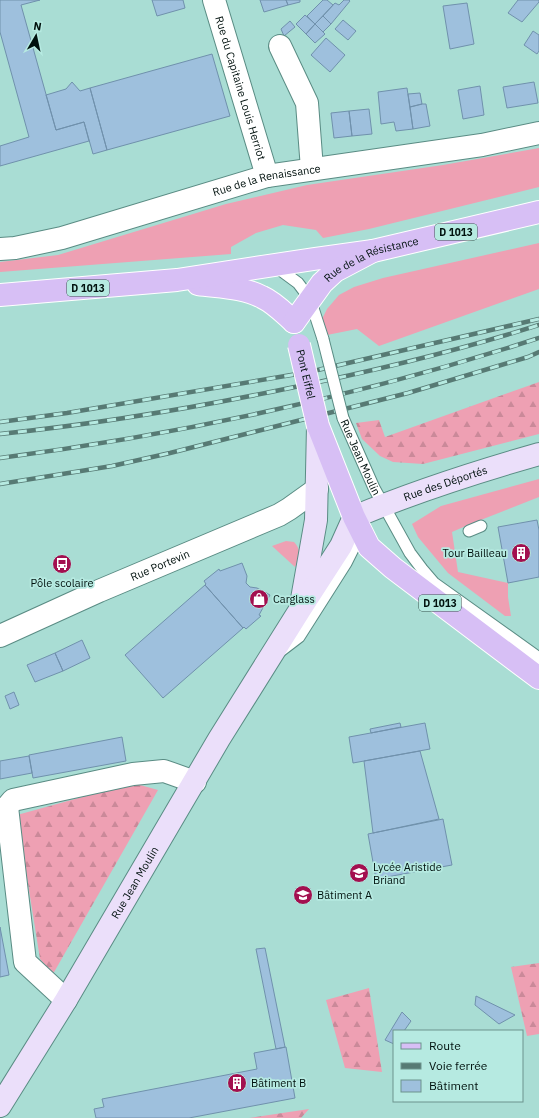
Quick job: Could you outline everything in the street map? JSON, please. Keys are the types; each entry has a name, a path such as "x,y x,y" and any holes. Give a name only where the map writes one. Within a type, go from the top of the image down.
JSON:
{"main road":[{"name":"Rue de la Résistance","path":"294,322 322,283 335,271 373,251 539,212"},
{"name":"D 1013","path":"0,295 177,280 373,251"},
{"name":"D 1013","path":"177,280 249,292 276,305 294,322"},
{"name":"Pont Eiffel","path":"294,322 318,426 364,524"},
{"name":"Pont Eiffel","path":"317,488 318,426"},
{"name":"Rue des Déportés","path":"364,524 444,483 539,454"},
{"name":"Rue Jean Moulin","path":"301,608 316,520 317,488"},
{"name":"D 1013","path":"364,524 393,568 539,678"},
{"name":"Rue Jean Moulin","path":"0,1106 66,1000 220,739 301,608 364,524"}],"street":[{"name":"Rue du Capitaine Louis Herriot","path":"214,0 267,176"},
{"path":"280,46 307,103 312,169"},
{"name":"Rue de la Renaissance","path":"0,249 15,248 62,238 267,176 482,145 539,133"},
{"name":"Rue Portevin","path":"0,636 99,591 279,515 317,488"},
{"path":"66,1000 25,962 6,807 13,800 132,774 164,771 195,782"}],"lane":[{"name":"Rue Jean Moulin","path":"270,660 299,637 346,562 364,524 343,418 323,339 310,299 298,283 275,265"},
{"path":"364,524 410,553 434,583 539,658"},
{"path":"469,530 481,526"}],"green space":[{"path":"539,148 539,187 369,229 323,238 316,230 283,225 256,233 231,247 231,254 0,272 0,262 58,255 226,204 307,185 443,165"},
{"path":"539,243 539,289 379,346 357,329 327,335 322,319 327,309 339,295 354,287 383,278"},
{"path":"539,382 539,434 423,464 393,462 380,456 362,439 356,423 379,420 385,437"},
{"path":"539,479 539,497 452,532 458,572 508,583 508,597 511,616 505,616 448,573 418,537 412,524 441,506"},
{"path":"286,541 294,542 297,545 299,557 295,567 272,546"},
{"path":"133,783 158,790 53,974 40,959 17,815"},
{"path":"539,963 539,1034 527,1036 511,967"},
{"path":"369,988 382,1072 345,1068 326,1000"},
{"path":"309,1109 301,1118 249,1118"}],"building":[{"path":"0,0 40,0 21,5 56,130 84,122 89,141 0,166 0,146 29,137 0,32"},
{"path":"152,0 183,0 185,8 157,16"},
{"path":"260,0 286,0 288,5 264,12"},
{"path":"286,0 300,0 300,2 288,5"},
{"path":"323,0 327,0 333,5 315,24 307,16"},
{"path":"344,0 350,1 331,24 323,16 335,3 339,5"},
{"path":"518,0 539,0 539,2 522,22 508,13"},
{"path":"467,3 474,44 450,49 443,6"},
{"path":"305,15 315,24 306,34 296,24"},
{"path":"323,16 331,24 323,32 315,24"},
{"path":"343,20 356,31 348,40 335,29"},
{"path":"290,21 295,27 284,36 281,29"},
{"path":"315,24 325,34 315,43 306,34"},
{"path":"533,31 539,35 539,51 537,54 524,45"},
{"path":"326,38 345,55 330,72 311,55"},
{"path":"212,54 230,116 107,150 90,88"},
{"path":"72,82 80,91 90,88 107,150 93,154 84,122 56,130 46,95 66,89"},
{"path":"534,82 538,103 507,108 503,87"},
{"path":"480,86 484,115 463,119 458,90"},
{"path":"407,88 413,129 396,131 394,122 381,124 378,92"},
{"path":"420,93 422,104 410,107 408,94"},
{"path":"426,104 430,126 413,129 410,107"},
{"path":"369,109 372,134 352,136 349,111"},
{"path":"349,111 352,136 334,138 331,113"},
{"name":"Tour Bailleau","path":"537,520 539,530 539,577 508,583 498,527"},
{"path":"242,563 247,576 246,583 250,587 257,588 270,595 259,615 261,616 246,629 244,627 243,628 205,585 206,584 204,581 219,569 220,571"},
{"path":"205,585 243,628 163,698 125,655"},
{"path":"82,640 90,658 63,671 55,653"},
{"path":"55,653 63,671 35,682 27,665"},
{"path":"14,692 19,705 10,709 5,696"},
{"path":"400,723 401,727 371,733 370,729"},
{"path":"425,723 430,749 353,763 349,737"},
{"path":"122,737 126,761 33,778 29,755"},
{"path":"420,751 439,819 373,833 364,761"},
{"path":"29,756 32,773 0,779 0,761"},
{"path":"443,819 452,865 376,879 368,834"},
{"path":"0,927 9,975 0,977"},
{"path":"265,948 285,1047 276,1049 256,949"},
{"path":"476,996 515,1015 499,1024 475,1005"},
{"path":"402,1012 411,1021 405,1030 393,1030 393,1044 385,1040"},
{"name":"Bâtiment B","path":"286,1047 295,1098 189,1118 96,1118 94,1109 104,1107 102,1099 257,1069 254,1053"}],"railway":[{"path":"0,422 67,413 309,372 539,319"},
{"path":"0,434 182,409 353,375 415,360 539,325"},
{"path":"0,458 205,425 340,395 473,359 539,338"},
{"path":"0,484 112,466 170,453 408,393 528,357 539,352"}],"place":[{"name":"Tour Bailleau","path":"521,553"},
{"name":"Pôle scolaire","path":"62,564"},
{"name":"Carglass","path":"259,599"},
{"name":"Lycée Aristide Briand","path":"359,873"},
{"name":"Bâtiment A","path":"303,895"},
{"name":"Bâtiment B","path":"237,1083"}]}
